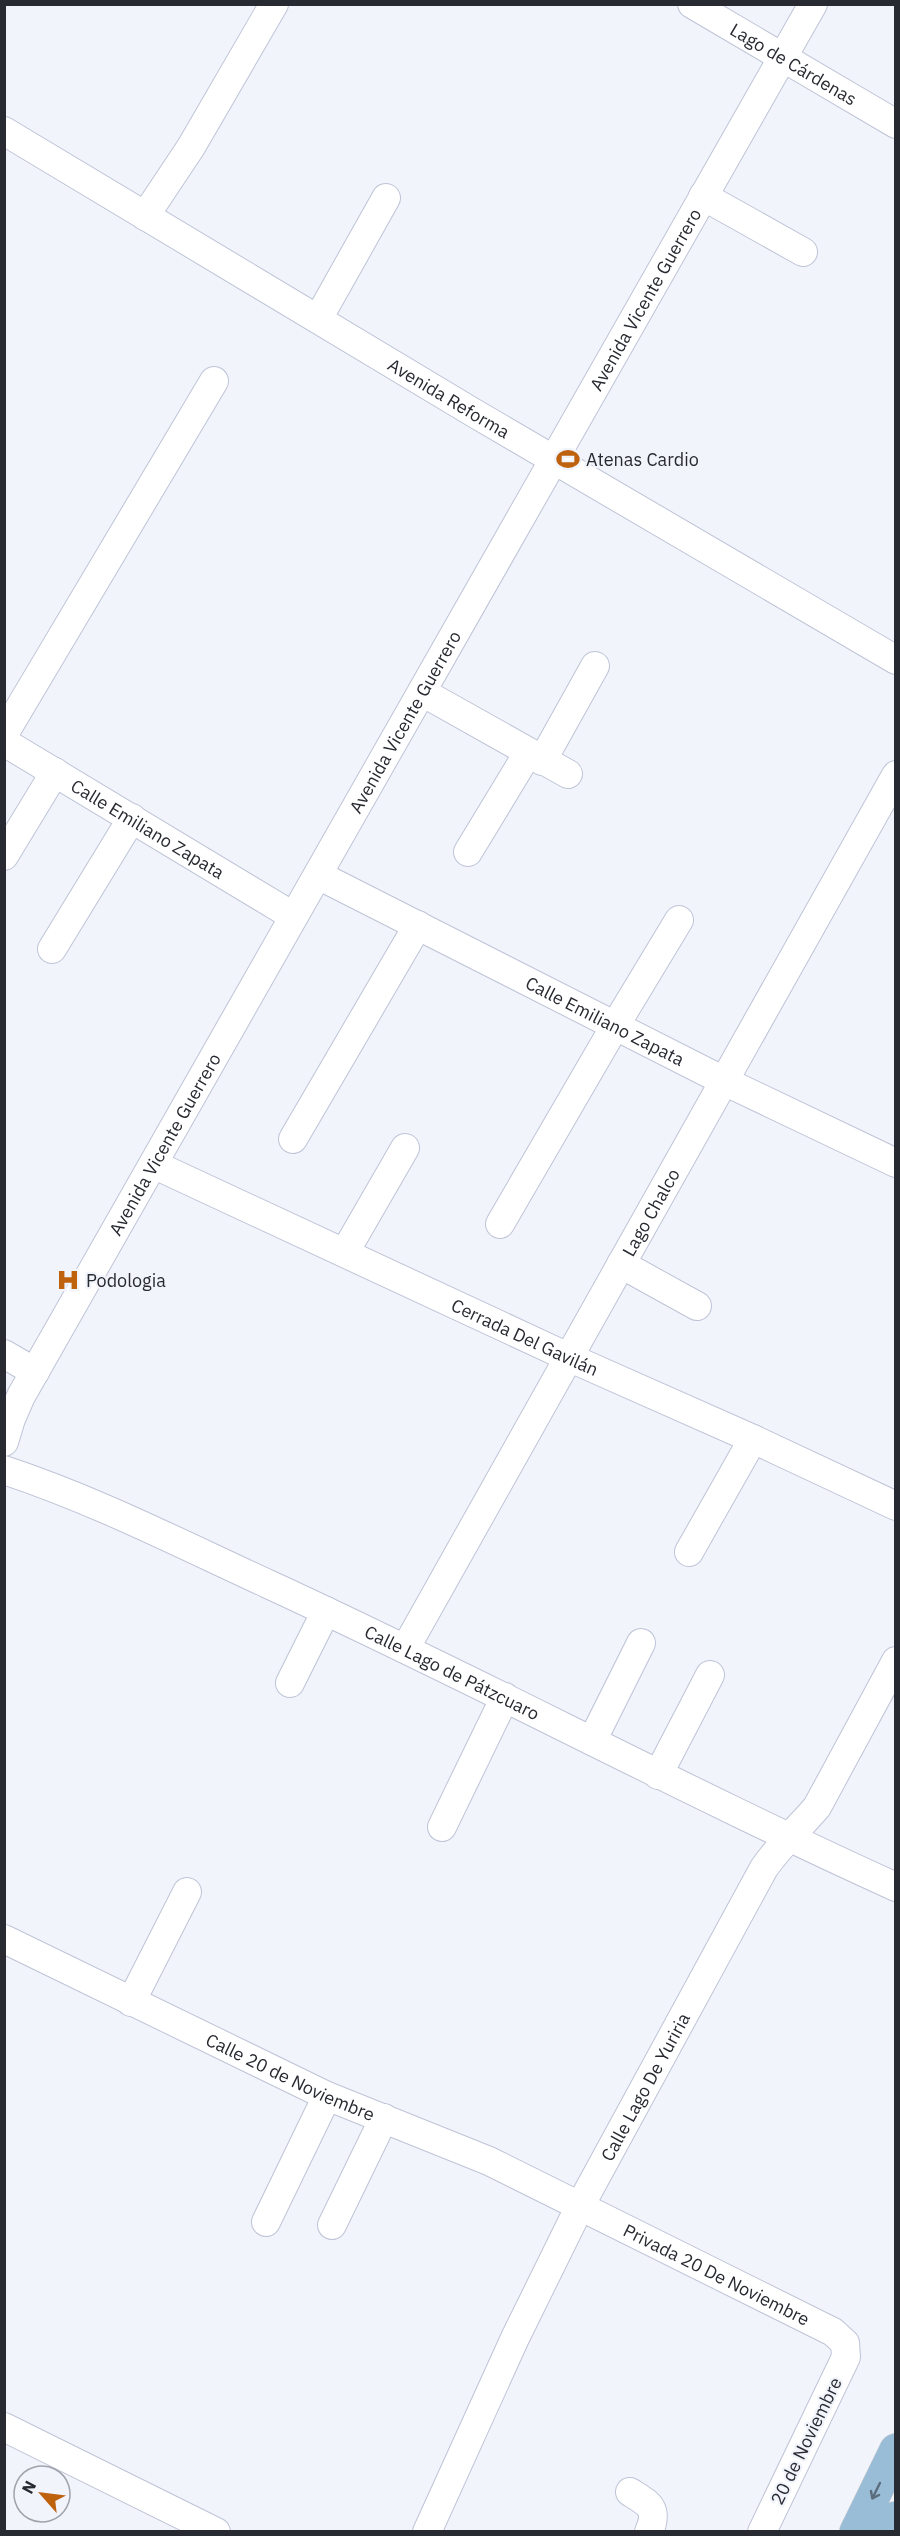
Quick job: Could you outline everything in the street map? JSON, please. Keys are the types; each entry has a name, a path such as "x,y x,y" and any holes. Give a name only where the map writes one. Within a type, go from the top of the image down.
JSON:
{"main road":[{"path":"856,2532 896,2450"},
{"path":"889,2532 896,2518"}],"street":[{"path":"146,216 191,147 273,4"},
{"name":"Lago de Cárdenas","path":"692,4 896,124"},
{"name":"Avenida Vicente Guerrero","path":"4,1442 11,1419 35,1372 155,1165 292,916 318,875 813,4"},
{"name":"Avenida Reforma","path":"4,131 896,660"},
{"path":"703,196 803,252"},
{"path":"318,319 386,198"},
{"path":"4,734 214,381"},
{"path":"468,852 595,666"},
{"path":"422,692 568,774"},
{"name":"Calle Emiliano Zapata","path":"4,742 292,916"},
{"path":"4,856 55,772"},
{"name":"Lago Chalco","path":"405,1649 896,776"},
{"path":"52,950 132,818"},
{"name":"Calle Emiliano Zapata","path":"318,875 615,1026 896,1163"},
{"path":"500,1224 679,920"},
{"path":"293,1139 418,925"},
{"path":"345,1252 405,1148"},
{"name":"Cerrada Del Gavilán","path":"155,1165 896,1506"},
{"path":"621,1264 697,1306"},
{"path":"4,1354 35,1372"},
{"path":"689,1552 753,1439"},
{"name":"Calle Lago de Pátzcuaro","path":"4,1470 93,1504 326,1611 505,1697 787,1838 896,1887"},
{"path":"290,1683 326,1611"},
{"path":"592,1741 641,1642"},
{"name":"Calle Lago De Yuriria","path":"427,2532 515,2338 580,2206 764,1868 787,1838 817,1807 896,1661"},
{"path":"658,1775 710,1675"},
{"path":"442,1827 505,1697"},
{"path":"131,2002 187,1892"},
{"name":"Calle 20 de Noviembre","path":"4,1939 327,2096 489,2161 580,2206"},
{"path":"266,2222 327,2096"},
{"path":"332,2225 384,2118"},
{"name":"Privada 20 De Noviembre","path":"580,2206 833,2332 845,2343 847,2349"},
{"name":"20 de Noviembre","path":"762,2532 843,2364 847,2349"},
{"path":"4,2427 216,2532"},
{"path":"630,2492 647,2503 654,2512 654,2520 649,2532"}],"place":[{"name":"Atenas Cardio","path":"568,459"},
{"name":"Podologia","path":"68,1280"}]}
